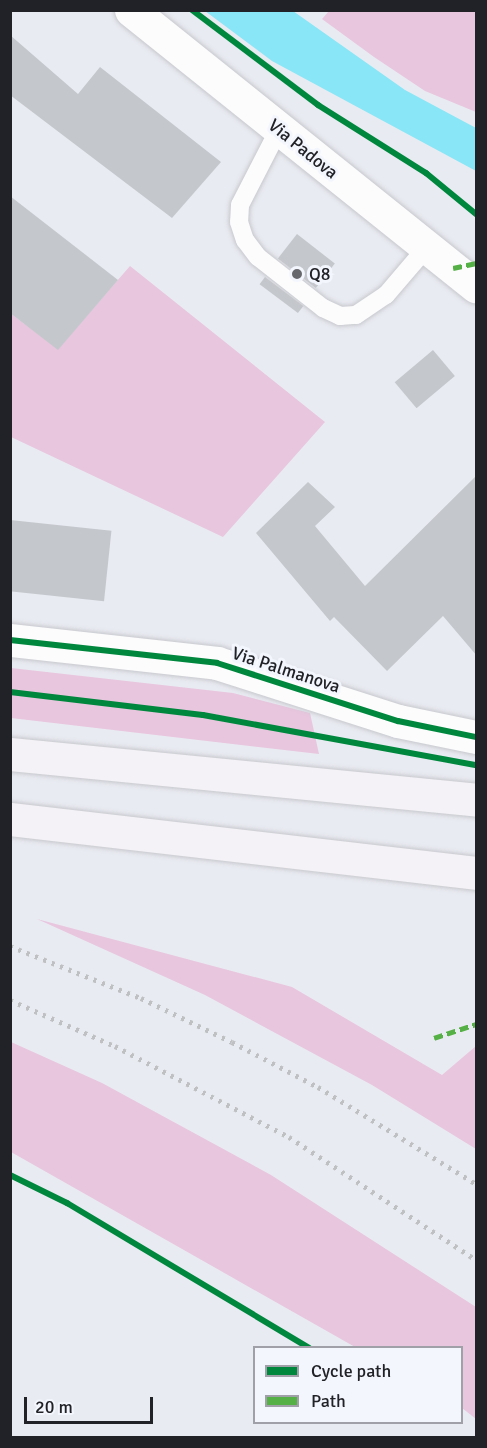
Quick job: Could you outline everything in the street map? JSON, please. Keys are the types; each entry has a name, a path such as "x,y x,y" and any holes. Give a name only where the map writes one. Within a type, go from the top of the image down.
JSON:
{"highway":[{"path":"10,754 477,800"},
{"path":"10,819 477,873"},
{"path":"427,869 477,885"}],"street":[{"name":"Via Padova","path":"131,10 477,286"},
{"name":"Via Palmanova","path":"10,640 218,663 398,722 477,737"}],"lane":[{"path":"279,129 240,205 239,222 245,240 258,257 323,308 340,316 356,315 387,295 427,247"}],"shaded area":[{"path":"329,11 476,11 476,112 425,91 374,57 322,19"},
{"path":"130,266 325,422 223,537 11,437 10,313 58,349"},
{"path":"11,668 233,693 310,713 319,754 11,718"},
{"path":"37,919 292,987 442,1075 476,1046 476,1149 372,1085 205,995"},
{"path":"11,1042 102,1083 271,1175 476,1307 476,1419 463,1409 463,1346 353,1346 11,1152"}],"water":[{"path":"205,11 293,11 405,90 476,128 476,171 272,61"}],"building":[{"path":"10,35 78,94 100,67 221,162 172,218 10,95"},
{"path":"10,196 118,280 58,350 10,313"},
{"path":"297,234 335,264 316,288 278,258"},
{"path":"265,277 303,306 298,313 260,284"},
{"path":"433,350 455,376 417,408 395,382"},
{"path":"477,475 477,656 443,616 387,671 334,617 330,621 256,533 308,482 335,507 315,526 365,586"},
{"path":"10,520 111,531 104,601 10,591"}],"railway":[{"path":"10,946 141,998 232,1042 318,1087 476,1184"},
{"path":"10,1000 115,1046 289,1137 476,1260"}],"marked path":[{"path":"453,268 476,263"},
{"path":"434,1038 476,1024"}],"cycle path":[{"path":"192,10 318,105 426,173 476,214"},
{"path":"10,640 217,663 398,721 476,737"},
{"path":"10,692 203,715 476,765"},
{"path":"10,1175 67,1203 306,1346"}],"place":[{"name":"Q8","path":"297,274"}]}
